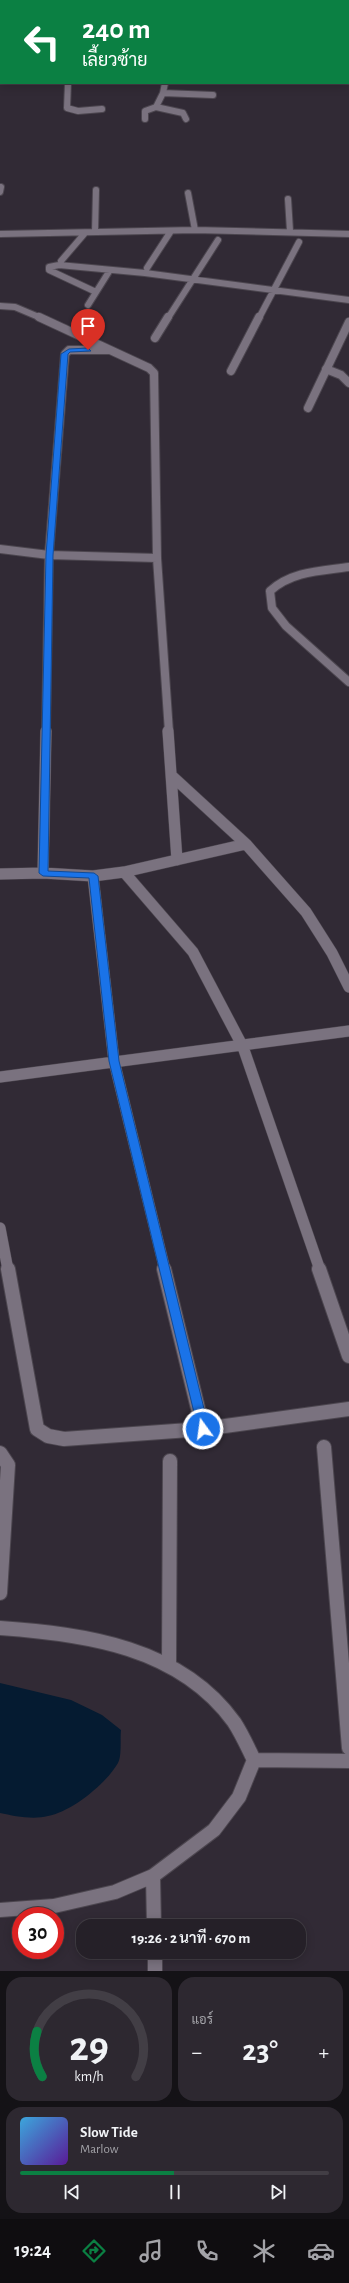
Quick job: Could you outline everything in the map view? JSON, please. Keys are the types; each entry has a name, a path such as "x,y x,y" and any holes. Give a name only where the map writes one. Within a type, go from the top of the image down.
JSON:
{"street":[{"path":"68,84 67,108 78,110 102,109"},
{"path":"156,107 163,93 165,84"},
{"path":"163,93 213,96"},
{"path":"144,119 145,111 156,107 184,113 186,119"},
{"path":"95,232 96,190"},
{"path":"188,193 195,230"},
{"path":"288,199 290,232"},
{"path":"0,234 195,230 349,234"},
{"path":"147,268 171,231"},
{"path":"61,261 85,233"},
{"path":"155,338 194,280 218,240"},
{"path":"231,372 275,291 299,242"},
{"path":"96,292 49,270 49,267 59,265 110,270 349,300"},
{"path":"88,305 110,270"},
{"path":"0,306 15,308 113,350 149,368 154,373 156,558 172,776 176,860"},
{"path":"308,408 349,322"},
{"path":"43,873 49,555 64,354 69,350 113,350"},
{"path":"326,370 341,374 349,383"},
{"path":"0,549 49,555 156,558"},
{"path":"349,568 301,574 277,582 270,591 272,608 286,626 349,682"},
{"path":"172,776 246,844 306,912 332,952 349,987"},
{"path":"0,874 43,873 94,876 124,872 246,844"},
{"path":"124,872 193,952 244,1048 349,1356"},
{"path":"94,876 114,1061 203,1429"},
{"path":"0,1077 114,1061 244,1048 349,1031"},
{"path":"0,1228 37,1429 48,1436 64,1439 203,1429 349,1409"},
{"path":"324,1447 349,1748"},
{"path":"0,1453 8,1465 0,1593"},
{"path":"169,1666 170,1461"},
{"path":"0,1628 40,1630 108,1642 151,1656 169,1666 206,1691 234,1722 254,1760 239,1797 214,1830 154,1876 115,1892 54,1906 0,1910"},
{"path":"254,1760 349,1761"},
{"path":"154,1876 154,1919"},
{"path":"155,1959 155,1971"}],"water":[{"path":"0,1683 71,1700 102,1715 121,1730 118,1763 97,1788 67,1809 42,1817 30,1818 0,1813"}],"route":[{"path":"88,350 69,350 64,354 49,555 43,873 94,876 114,1061 203,1429"}]}
